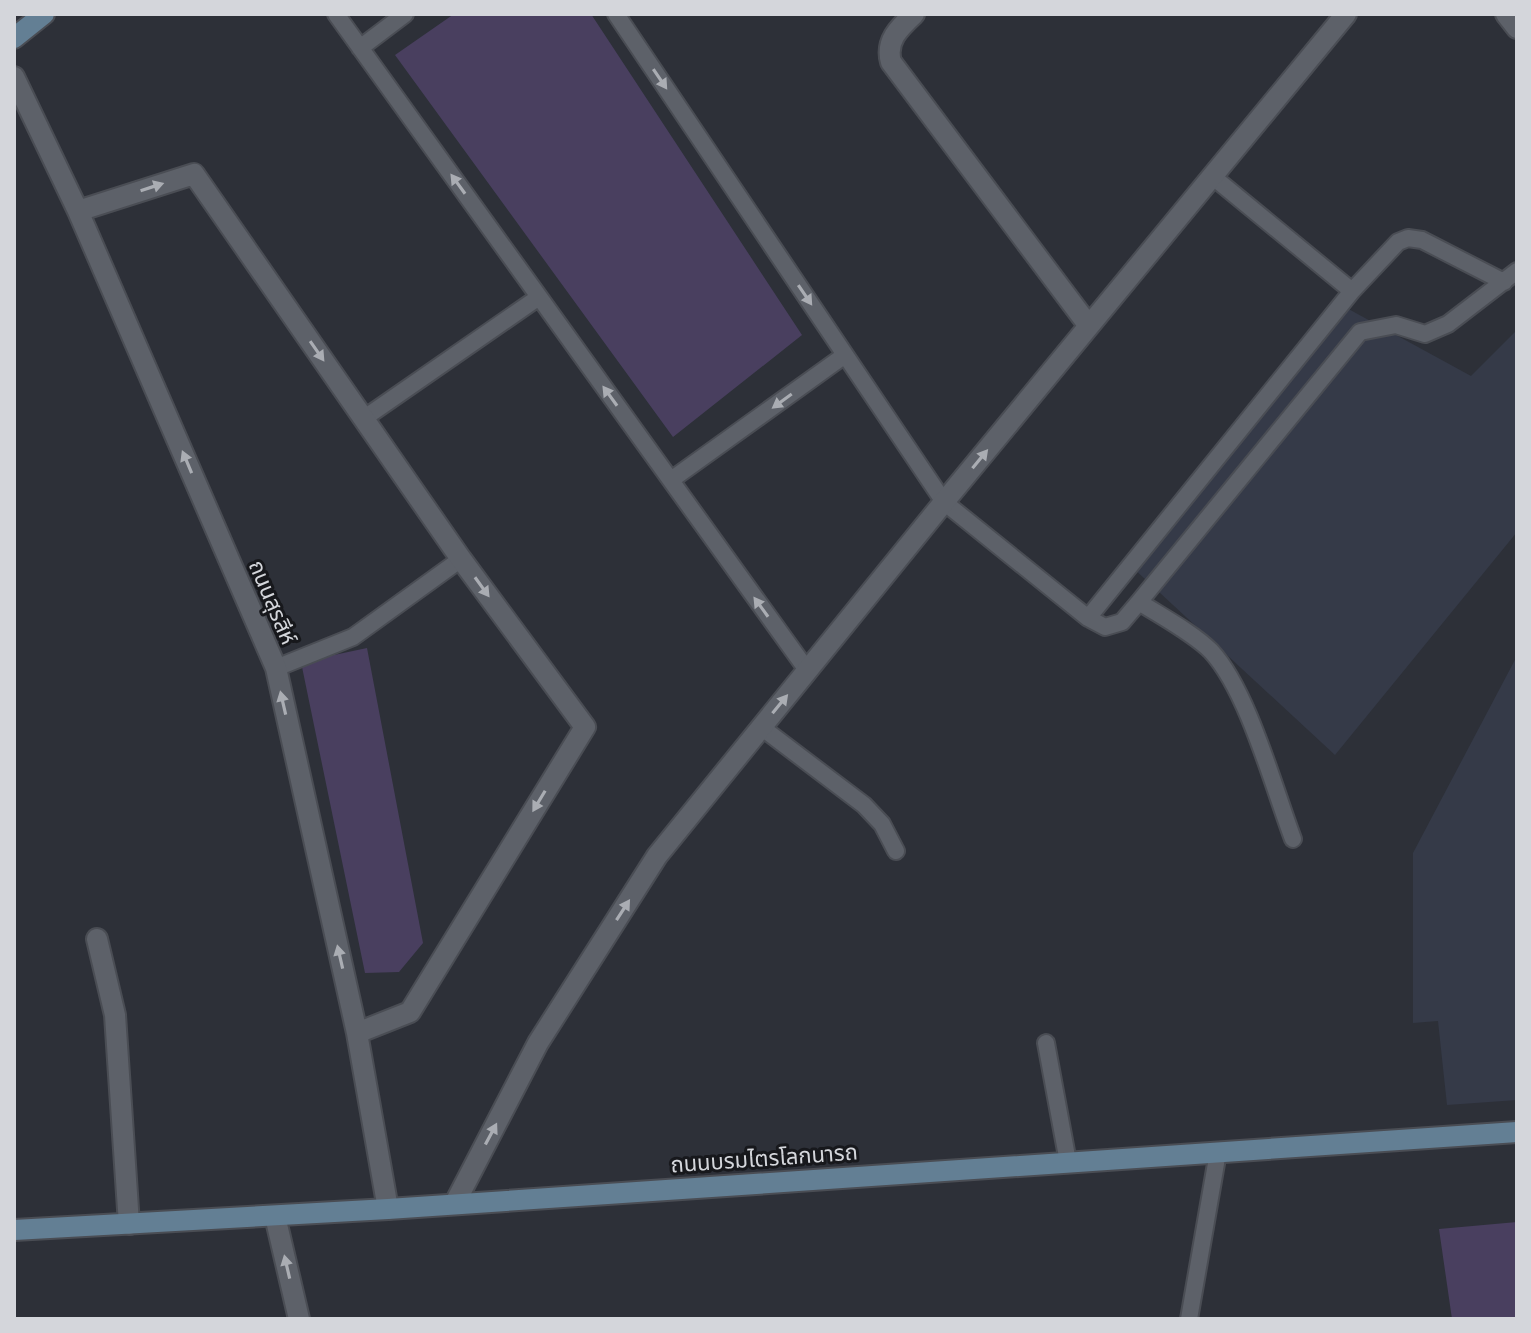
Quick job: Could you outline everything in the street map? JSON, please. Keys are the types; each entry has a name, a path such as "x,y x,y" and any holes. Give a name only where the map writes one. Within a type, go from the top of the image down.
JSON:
{"main road":[{"path":"14,38 44,14"},
{"name":"ถนนบรมไตรโลกนารถ","path":"14,1230 388,1209 1517,1132"}],"street":[{"path":"914,14 891,40 888,51 891,62 1089,326"},
{"path":"455,1203 538,1043 657,856 1346,14"},
{"path":"1506,14 1517,28"},
{"name":"ถนนสุรสีห์","path":"14,77 78,211 276,668 357,1033 388,1209"},
{"path":"78,211 194,174 461,559 585,727 410,1012 357,1033"},
{"path":"97,939 115,1015 129,1224"},
{"path":"275,1216 299,1319"}],"lane":[{"path":"336,14 807,670"},
{"path":"360,48 405,14"},
{"path":"616,14 944,502 1088,618 1105,627 1122,622 1360,332 1396,325 1425,334 1448,324 1511,276"},
{"path":"1212,176 1352,291"},
{"path":"1088,618 1352,291 1398,242 1408,238 1422,240 1511,276"},
{"path":"363,419 539,297"},
{"path":"671,480 845,355"},
{"path":"276,668 353,637 461,559"},
{"path":"1139,602 1209,649 1224,667 1242,700 1293,839"},
{"path":"761,727 876,816 896,851"},
{"path":"1046,1043 1068,1162"},
{"path":"1189,1319 1218,1152"}],"shaded area":[{"path":"1343,306 1471,376 1517,330 1517,532 1335,755 1132,567"},
{"path":"1517,656 1517,1100 1447,1105 1438,1021 1413,1023 1413,853"}],"building":[{"path":"454,14 591,14 802,335 673,437 395,55"},
{"path":"367,648 423,943 399,972 365,973 301,662"},
{"path":"1517,1222 1517,1319 1452,1319 1439,1229"}]}
